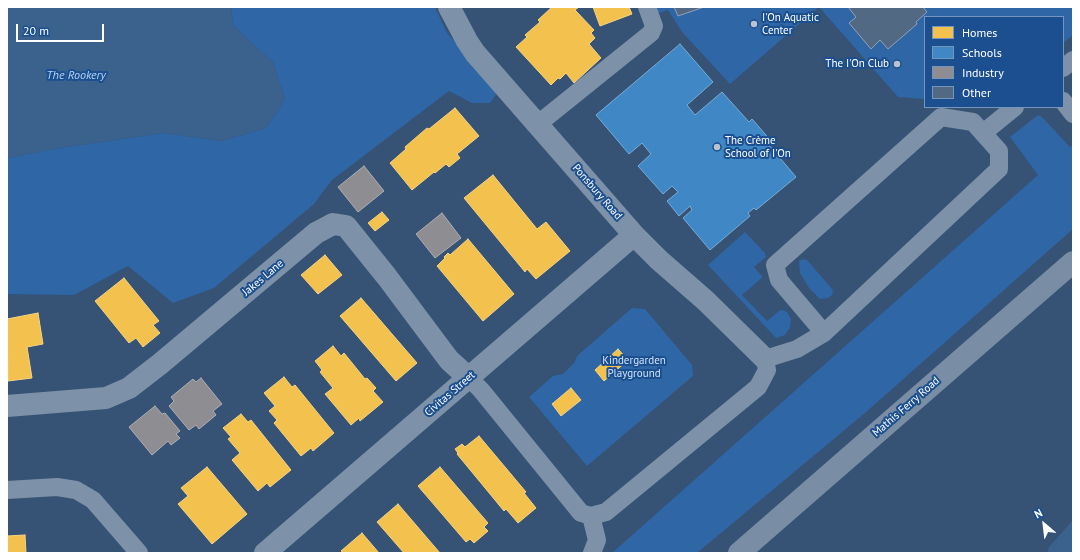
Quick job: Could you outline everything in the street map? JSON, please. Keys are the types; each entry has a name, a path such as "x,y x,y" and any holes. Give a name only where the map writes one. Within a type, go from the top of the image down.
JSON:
{"main road":[{"name":"Mathis Ferry Road","path":"739,553 1073,262"}],"street":[{"name":"Ponsbury Road","path":"449,7 466,41 475,53 634,235 765,358"},
{"name":"Jakes Lane","path":"7,406 106,398 129,388 160,364 316,233 333,224 346,226 449,360 469,378"},
{"name":"Civitas Street","path":"265,553 634,235"}],"lane":[{"path":"538,124 651,33 654,26 647,7"},
{"path":"1064,67 1073,60"},
{"path":"1064,103 1073,114"},
{"path":"983,133 1014,108"},
{"path":"469,378 481,390 581,513 591,516 606,512 758,387 767,370 765,358 797,349 824,333 999,169 999,151 972,122 941,117 775,265 779,280 824,333"},
{"path":"7,490 57,487 76,490 93,500 138,553"},
{"path":"591,516 597,540 592,553"}],"green space":[{"path":"231,7 435,7 447,33 499,90 490,103 472,103 449,91 332,180 314,204 214,288 173,303 128,266 74,295 7,294 7,158 59,148 164,133 222,141 266,128 285,99 273,62 233,26"},
{"path":"653,7 819,7 730,84 682,32 668,10 656,14"},
{"path":"819,7 1073,7 1073,35 1064,42 1064,16 924,16 924,99 898,97"},
{"path":"1038,115 1042,117 1070,147 1073,145 1073,229 865,413 697,553 612,553 1038,175 1010,137"},
{"path":"745,232 765,253 766,257 754,267 763,277 742,295 767,321 779,311 783,310 787,312 791,319 790,327 785,335 776,338 708,265"},
{"path":"803,259 807,260 833,290 832,295 828,298 820,299 809,288 800,273 799,261"},
{"name":"Kindergarden Playground","path":"632,308 645,309 692,365 693,376 587,466 529,397 553,376 563,374 574,363 577,356"}],"water":[{"name":"The Rookery","path":"7,7 231,7 233,26 273,62 285,99 266,128 222,141 164,133 59,148 7,158"},
{"path":"1073,520 1073,553 1047,553 1049,547"}],"building: Homes":[{"path":"552,7 579,7 575,10 594,30 591,33 595,38 589,44 601,58 574,83 566,73 551,85 516,47 527,37 525,35 540,22 538,20"},
{"path":"593,7 629,7 632,14 600,26"},
{"path":"455,108 479,136 457,154 460,158 449,167 446,164 412,190 390,163 406,149 405,147 427,128 429,129"},
{"path":"493,175 537,229 546,222 570,251 536,279 527,269 525,272 464,198"},
{"path":"382,212 389,220 375,231 368,223"},
{"path":"468,239 514,294 483,321 437,266 448,253 450,255"},
{"path":"325,255 342,275 318,294 301,275"},
{"path":"124,278 159,321 153,325 160,333 143,347 136,338 129,343 95,301"},
{"path":"361,298 417,363 396,381 340,316"},
{"path":"38,313 43,344 27,347 32,378 8,381 7,319"},
{"path":"333,346 341,356 344,353 365,379 367,378 376,388 373,391 383,402 360,421 359,418 351,425 325,394 333,388 320,372 322,370 315,361"},
{"path":"618,349 628,360 604,381 595,370"},
{"path":"284,377 292,387 295,385 334,433 313,451 311,448 301,456 274,423 277,420 269,411 275,406 264,393"},
{"path":"571,388 581,400 561,416 552,404"},
{"path":"241,414 248,422 251,420 291,470 270,487 267,483 258,491 232,460 240,453 228,439 231,437 223,428"},
{"path":"479,436 526,492 524,493 536,508 518,523 506,509 504,511 457,454 458,453 455,449 462,444 465,447"},
{"path":"207,467 247,514 212,544 178,504 188,496 181,488"},
{"path":"440,467 488,523 484,527 488,531 474,543 470,539 466,542 418,486"},
{"path":"398,504 440,553 404,553 377,522"},
{"path":"362,533 379,553 342,553 343,552 341,551"},
{"path":"25,535 26,553 7,553 7,536"}],"building: Schools":[{"path":"680,44 713,82 687,105 695,115 722,92 749,122 752,119 772,142 769,145 796,177 756,210 754,208 748,213 750,216 710,250 683,218 692,210 690,206 679,216 667,201 678,192 672,186 663,194 638,166 651,154 642,143 629,154 596,115"}],"building: Industry":[{"path":"364,166 384,191 358,212 338,187"},
{"path":"442,213 461,238 435,258 416,234"},
{"path":"201,378 222,404 213,411 216,415 199,429 196,425 189,430 169,406 174,401 171,397 193,379 196,382"},
{"path":"155,406 162,414 165,413 180,431 176,434 180,438 171,445 168,441 152,455 129,427"}],"building: Other":[{"path":"674,7 704,7 678,16"},
{"path":"848,7 923,7 927,12 916,22 917,24 888,49 880,40 871,49 849,23 856,17"}],"place":[{"name":"I'On Aquatic Center","path":"754,24"},
{"name":"The I'On Club","path":"897,64"},
{"name":"The Crème School of I'On","path":"717,147"}]}
